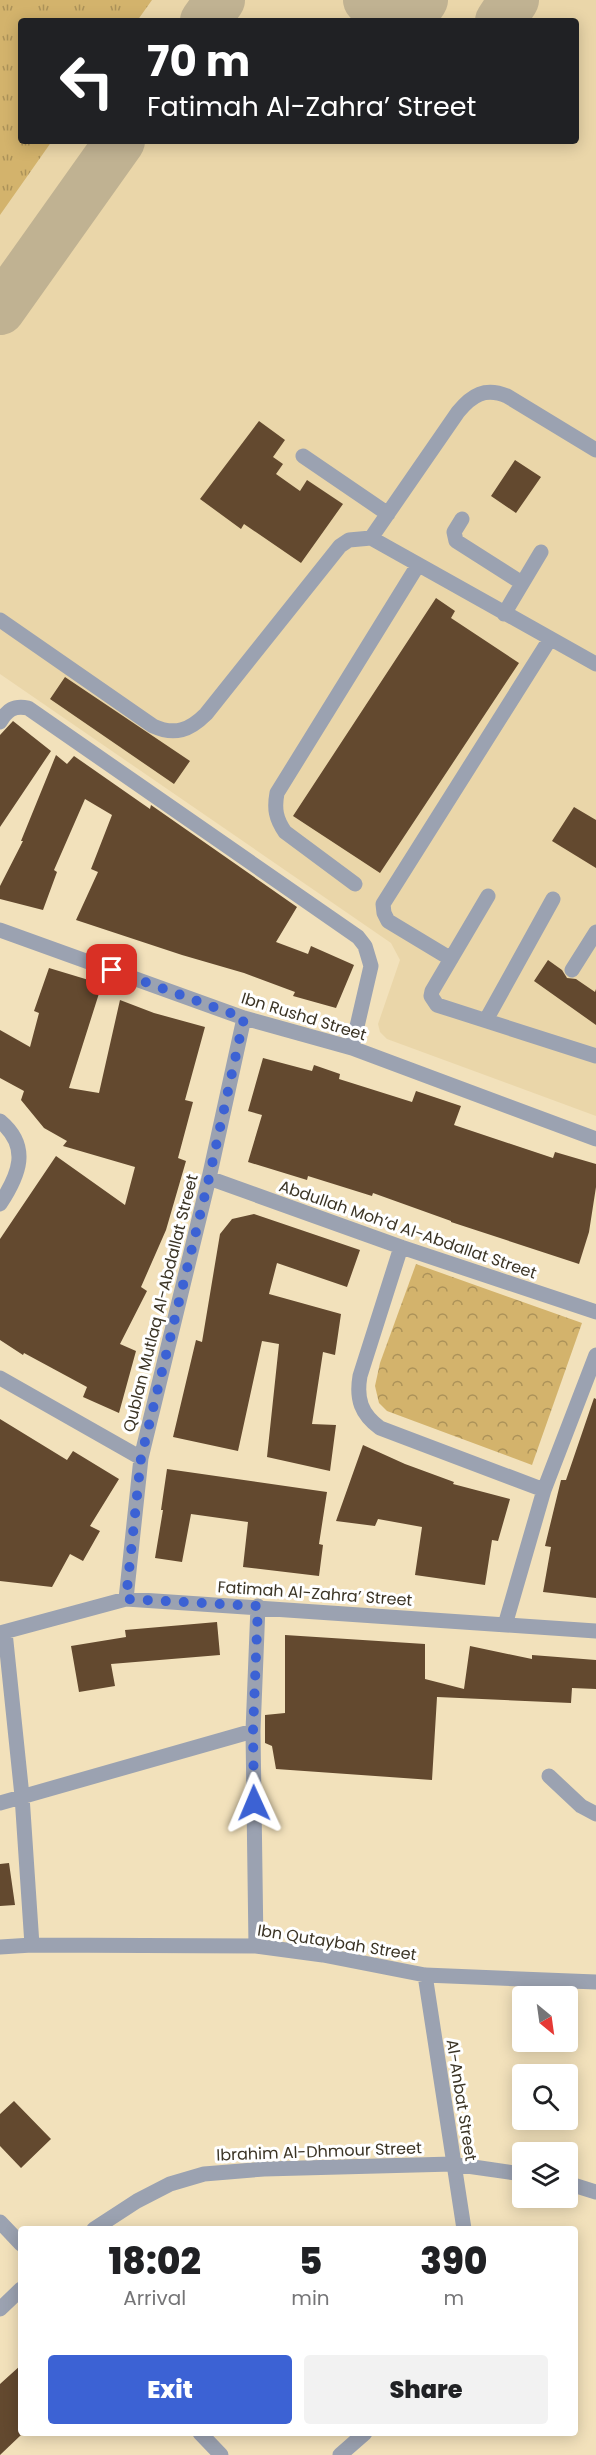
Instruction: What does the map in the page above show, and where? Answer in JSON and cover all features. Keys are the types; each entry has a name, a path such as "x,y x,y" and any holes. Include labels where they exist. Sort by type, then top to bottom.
{"street":[{"path":"371,538 462,408 474,395 498,392 507,396 596,450"},
{"path":"303,456 388,514"},
{"path":"462,519 454,532 456,541 522,583"},
{"path":"0,620 153,726 164,731 176,732 188,729 206,714 340,546 360,538 371,538 596,664"},
{"path":"504,614 541,552"},
{"path":"355,884 285,832 276,814 277,793 418,565"},
{"path":"451,959 388,921 383,903 550,639"},
{"path":"0,722 5,713 12,708 28,708 358,937 365,946 371,966 352,1048"},
{"path":"488,896 432,991 433,1001 437,1005 596,1056"},
{"path":"486,1020 553,899"},
{"name":"Ibn Rushd Street","path":"0,930 244,1018 352,1048 596,1139"},
{"path":"572,969 596,932"},
{"name":"Qublan Mutlaq Al-Abdallat Street","path":"126,1599 141,1458 209,1178 244,1018"},
{"path":"0,1121 9,1130 19,1153 19,1167 15,1181 0,1204"},
{"name":"Abdullah Moh’d Al-Abdallat Street","path":"209,1178 401,1247 596,1312"},
{"path":"401,1247 360,1376 358,1390 362,1410 380,1428 544,1490"},
{"path":"505,1625 544,1490 596,1355"},
{"path":"0,1378 141,1458"},
{"name":"Fatimah Al-Zahra’ Street","path":"2,1632 126,1599 258,1606 596,1631"},
{"path":"256,1946 253,1731 258,1606"},
{"path":"2,1632 22,1796 32,1945"},
{"path":"0,1803 253,1731"},
{"path":"549,1776 581,1806 596,1814"},
{"name":"Ibn Qutaybah Street","path":"0,1947 32,1945 256,1946 323,1955 425,1975 596,1982"},
{"name":"Al-Anbat Street","path":"425,1975 463,2226"},
{"name":"Ibrahim Al-Dhmour Street","path":"99,2226 137,2201 170,2184 204,2174 264,2169 453,2164 512,2173"},
{"path":"578,2186 596,2192"},
{"path":"0,2222 18,2241"},
{"path":"0,2309 18,2292"},
{"path":"203,2436 221,2455"},
{"path":"340,2455 362,2436"}],"shaded area":[{"path":"0,0 596,0 596,1116 387,1039 380,1032 378,1024 400,960 391,943 0,674"}],"green space":[{"path":"0,0 152,0 139,18 18,18 18,144 50,144 0,215"},
{"path":"416,1264 582,1323 532,1465 387,1411 379,1403 375,1386 380,1363"}],"building":[{"path":"259,421 285,440 273,457 283,464 276,474 300,491 307,480 343,504 301,563 244,524 241,529 200,499"},
{"path":"515,460 541,477 516,513 491,496"},
{"path":"436,598 455,611 451,618 519,663 380,873 293,816"},
{"path":"65,677 190,761 174,784 50,699"},
{"path":"13,721 51,751 0,827 0,735"},
{"path":"56,755 67,764 74,756 150,809 151,805 297,907 276,942 308,954 311,946 354,965 336,1008 293,996 295,992 244,973 76,920 98,872 91,869 112,815 85,799 54,870 57,872 43,910 0,899 0,886 23,841 21,841"},
{"path":"574,807 596,820 596,868 552,841"},
{"path":"548,960 562,970 567,978 576,979 595,992 596,989 596,1025 534,981"},
{"path":"49,968 102,984 69,1088 99,1093 120,1000 154,1013 205,1027 185,1100 193,1102 178,1158 186,1161 166,1230 141,1287 147,1291 120,1344 136,1351 119,1413 83,1397 87,1387 24,1353 23,1355 0,1340 0,1239 56,1156 125,1205 135,1167 63,1146 67,1141 44,1128 21,1100 24,1091 0,1078 0,1030 30,1047 39,1013 34,1011"},
{"path":"263,1058 312,1071 314,1065 340,1074 339,1079 412,1102 416,1091 461,1106 454,1125 553,1158 555,1152 596,1164 596,1187 589,1232 579,1264 451,1222 373,1193 372,1196 308,1176 307,1180 248,1162 262,1115 248,1111"},
{"path":"254,1214 360,1250 347,1287 277,1263 269,1294 341,1314 335,1355 323,1352 312,1424 336,1425 330,1471 267,1457 279,1344 262,1341 238,1451 173,1437 196,1340 202,1342 220,1234 232,1219"},
{"path":"594,1398 596,1399 596,1598 543,1592 551,1547 545,1546 561,1480 566,1480"},
{"path":"0,1419 67,1460 73,1451 119,1479 90,1526 100,1531 83,1561 70,1554 52,1587 0,1581"},
{"path":"363,1445 454,1482 453,1484 510,1499 498,1541 492,1540 485,1585 415,1575 422,1527 378,1519 375,1526 336,1521"},
{"path":"167,1469 327,1492 319,1544 323,1545 319,1576 243,1567 248,1522 191,1514 182,1562 155,1558"},
{"path":"217,1622 220,1655 111,1664 115,1686 79,1692 71,1646 126,1637 125,1630"},
{"path":"285,1635 425,1644 425,1679 464,1689 470,1646 532,1659 532,1655 596,1660 596,1689 572,1688 571,1703 437,1697 432,1780 276,1769 272,1746 265,1743 265,1715 285,1713"},
{"path":"9,1863 15,1905 0,1906 0,1864"},
{"path":"14,2101 51,2139 21,2168 0,2146 0,2114"},
{"path":"18,2368 18,2436 20,2436 0,2455 0,2384"}],"taxiway":[{"path":"207,18 220,0"},
{"path":"368,0 385,12 417,9 423,0"},
{"path":"502,18 514,0"},
{"path":"0,310 118,144"}],"route":[{"path":"112,970 244,1018 209,1178 141,1458 126,1599 258,1606 253,1731 254,1803"}]}
